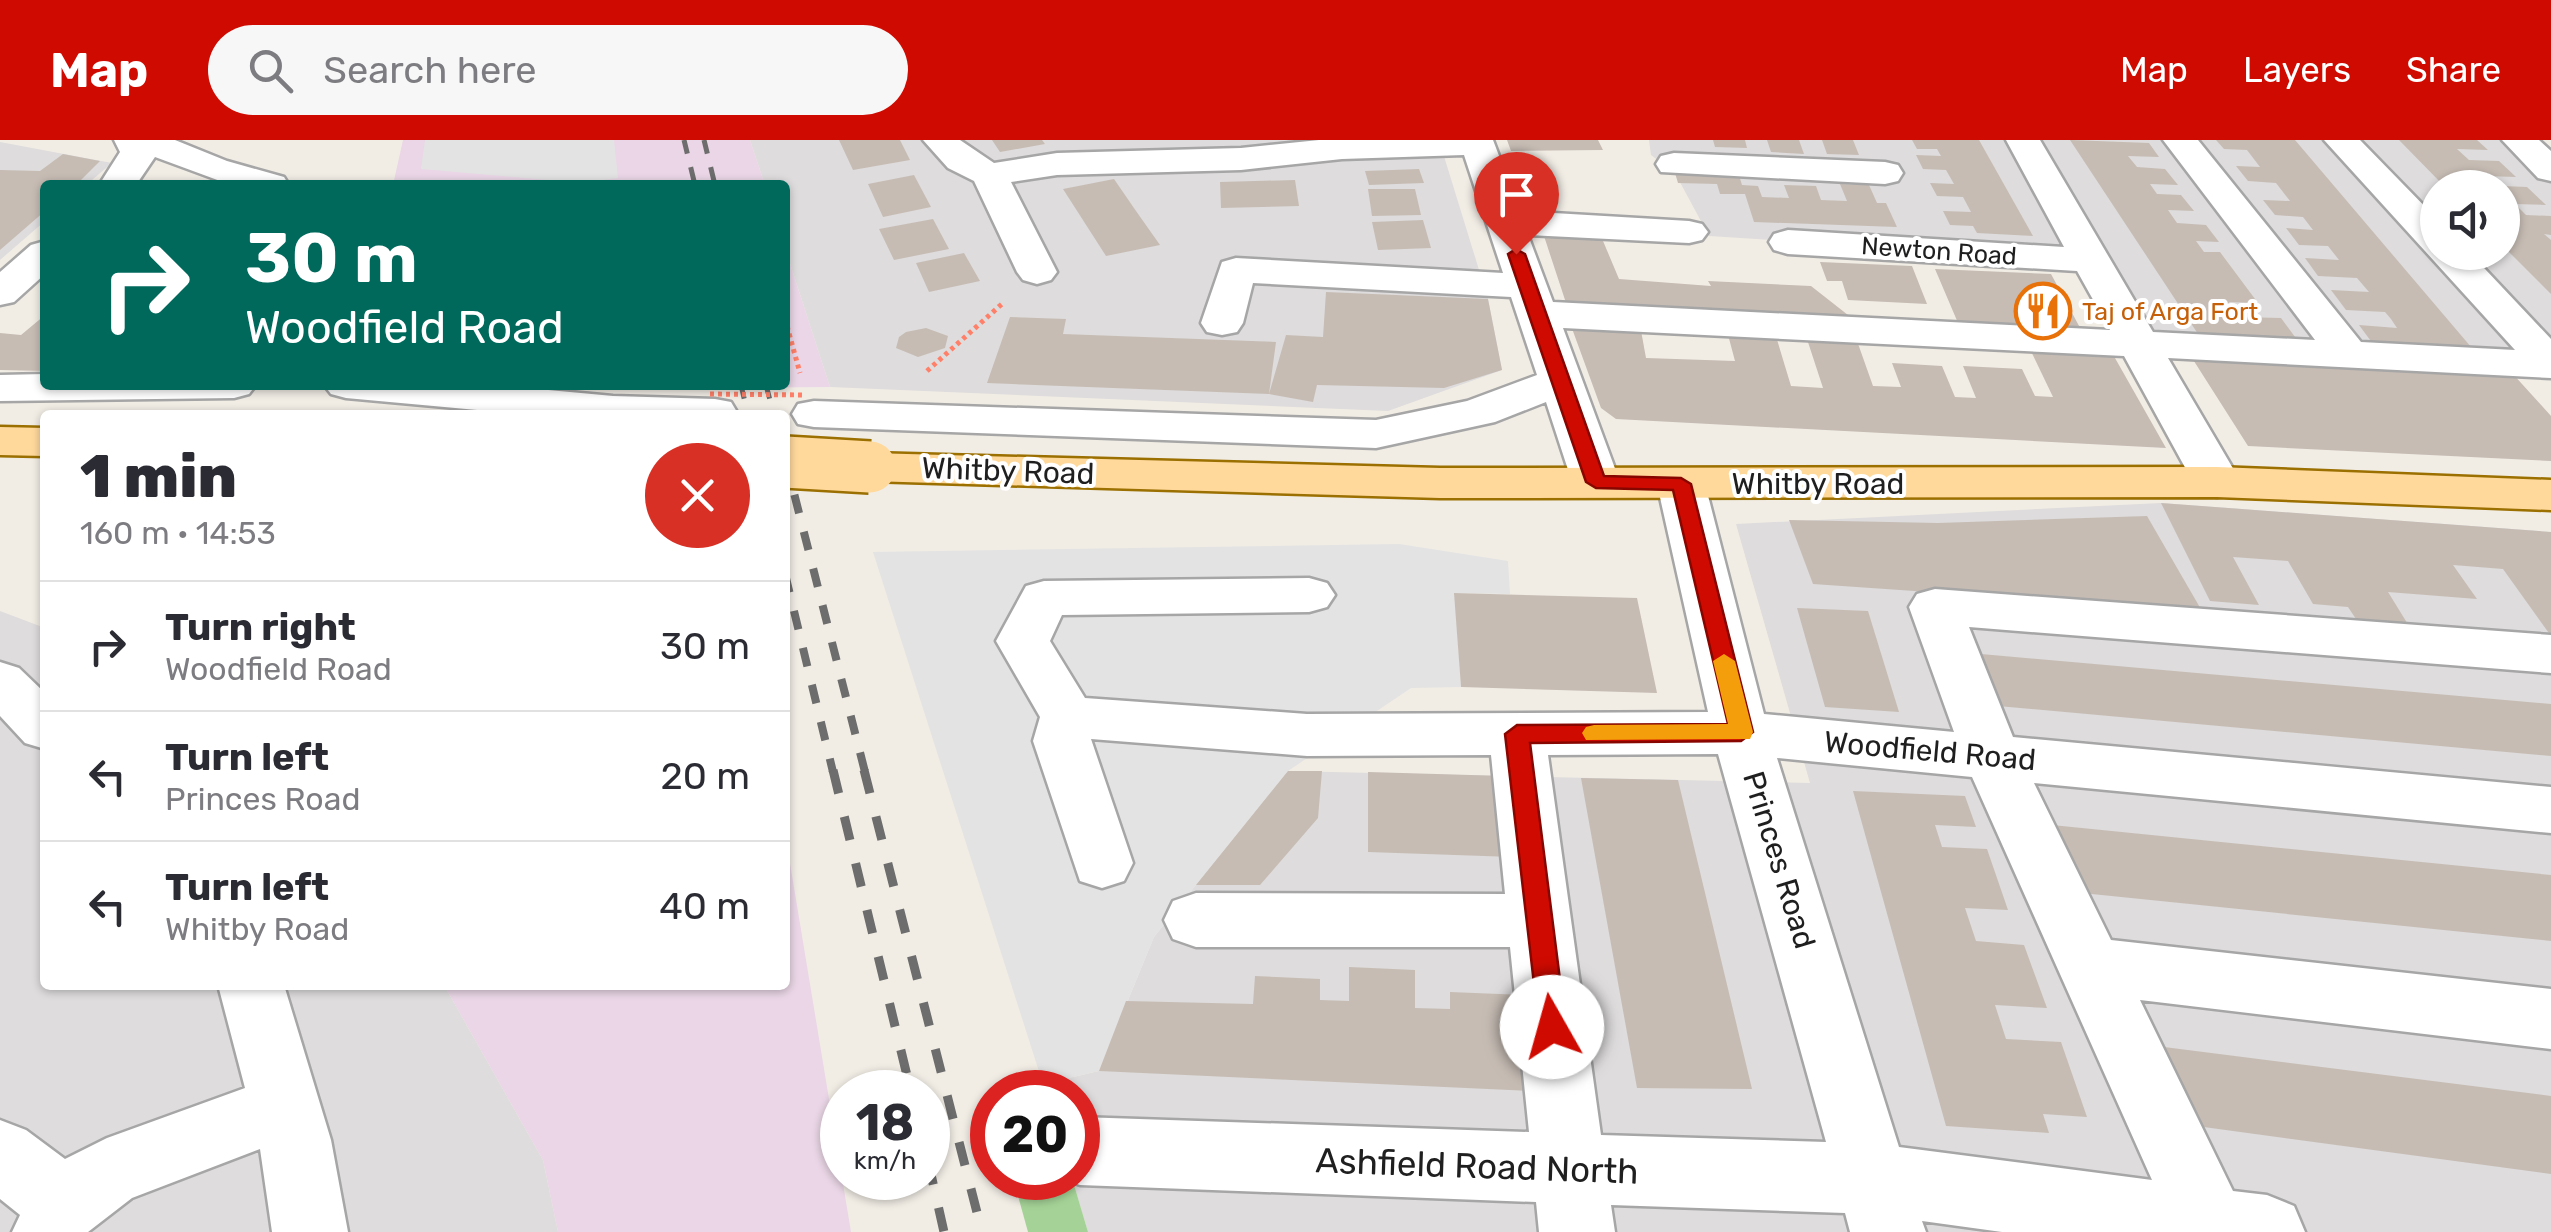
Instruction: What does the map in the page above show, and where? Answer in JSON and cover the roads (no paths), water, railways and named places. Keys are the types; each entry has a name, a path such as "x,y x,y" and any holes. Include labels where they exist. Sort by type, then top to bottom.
{"main road":[{"path":"0,441 40,442"},
{"name":"Whitby Road","path":"790,462 1440,483 2217,482 2551,495"}],"street":[{"path":"121,180 136,162 138,152 131,140"},
{"path":"146,140 255,180"},
{"path":"940,140 961,160 989,174 1057,164 1241,159 1342,148 1476,142 1596,482"},
{"path":"2022,140 2217,482"},
{"path":"2180,140 2348,354"},
{"path":"2341,140 2420,224"},
{"path":"2519,140 2551,170"},
{"path":"1674,164 1896,197"},
{"path":"989,174 1038,272"},
{"name":"Newton Road","path":"1788,242 1896,197 2091,260"},
{"path":"1505,222 1689,232"},
{"path":"0,294 40,258"},
{"path":"1222,322 1236,270 1533,300 2140,347 2348,354 2546,354"},
{"path":"2464,270 2546,354"},
{"name":"Whitby Road","path":"810,405 883,417 1376,434 1479,412 1562,382"},
{"path":"0,388 40,387"},
{"path":"402,390 614,409 712,403"},
{"name":"Princes Road","path":"1681,484 1741,732 1881,1206"},
{"path":"1102,864 1062,740 1068,716 1023,641 1044,598 1309,595"},
{"path":"2231,1229 2090,966 1992,756 1935,607 2551,654"},
{"path":"0,682 40,723"},
{"name":"Woodfield Road","path":"1068,716 1307,736 1741,732 2551,810"},
{"path":"1517,734 1573,1201"},
{"path":"1196,920 1539,921"},
{"path":"2090,966 2551,1018"},
{"path":"252,990 286,1106 310,1232"},
{"path":"0,1154 56,1218 107,1173 286,1106"},
{"name":"Ashfield Road North","path":"1100,1153 1573,1201 1881,1206 2231,1229"}],"railway":[{"path":"684,140 694,180"},
{"path":"704,140 714,180"},
{"path":"742,390 747,410"},
{"path":"767,390 773,410"},
{"path":"790,478 865,772"},
{"path":"790,595 833,772"},
{"path":"833,770 906,1070"},
{"path":"864,770 982,1232"},
{"path":"937,1200 944,1232"}],"place":[{"name":"Taj of Arga Fort","path":"2043,311"}]}
